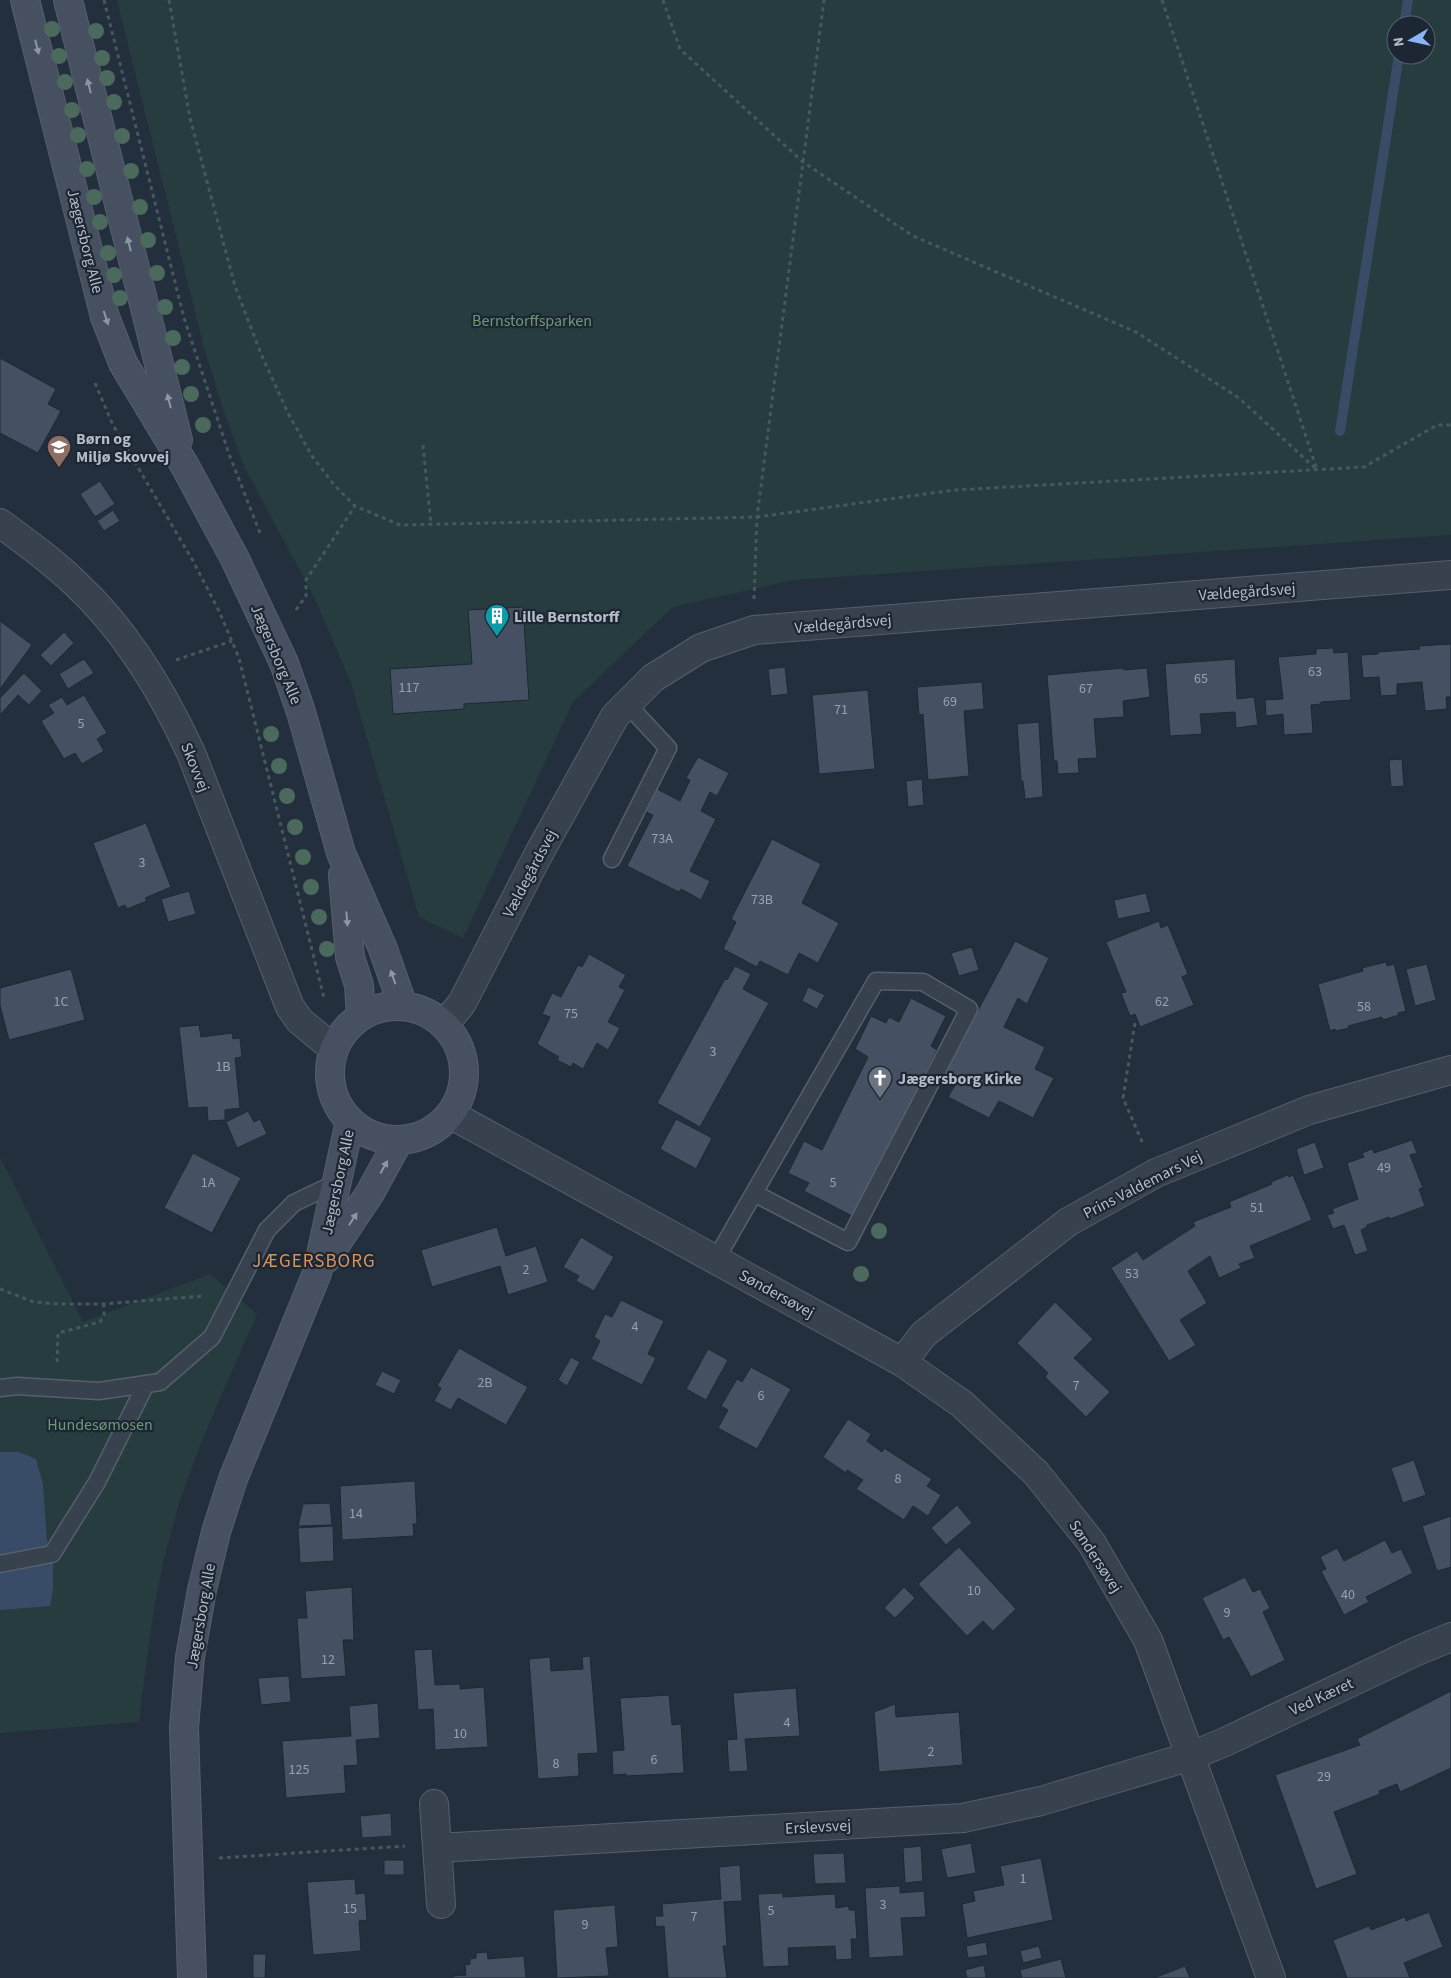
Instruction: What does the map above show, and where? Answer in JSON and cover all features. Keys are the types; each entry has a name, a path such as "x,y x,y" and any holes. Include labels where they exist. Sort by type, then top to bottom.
{"street":[{"name":"Jægersborg Alle","path":"25,0 105,317 123,363 185,466 235,560 284,664 300,712 341,854 383,949 403,1006"},
{"name":"Jægersborg Alle","path":"68,0 185,466"},
{"name":"Skovvej","path":"0,523 37,550 76,583 122,636 152,678 173,714 190,754 290,1006 300,1021 334,1049"},
{"name":"Vældegårdsvej","path":"444,1025 462,1003 586,765 615,716 653,678 701,648 754,630 1451,575"},
{"name":"Jægersborg Alle","path":"341,854 350,957 359,985 361,1016"},
{"path":"403,1006 423,1011 444,1025 459,1047 464,1070 460,1094 450,1114 442,1123 426,1134 399,1140 384,1139 369,1134 350,1121 340,1108 332,1091 329,1070 334,1049 347,1028 361,1016 381,1008 403,1006"},
{"name":"Prins Valdemars Vej","path":"902,1362 924,1334 1068,1222 1156,1173 1309,1110 1451,1070"},
{"name":"Søndersøvej","path":"450,1114 902,1362 962,1404 1036,1473 1091,1542 1148,1640 1271,1978"},
{"name":"Jægersborg Alle","path":"192,1978 184,1728 190,1657 216,1532 234,1479 317,1273 350,1121"},
{"name":"Jægersborg Alle","path":"317,1273 370,1193 399,1140"},
{"name":"Ved Kæret","path":"1191,1756 1451,1637"},
{"name":"Erslevsvej","path":"438,1848 963,1818 1041,1801 1191,1756"},
{"path":"434,1804 441,1904"}],"lane":[{"path":"612,859 668,748 627,704"},
{"path":"716,1259 876,981 923,982 969,1010 848,1242 754,1193"},
{"path":"0,1388 17,1386 98,1391 160,1382 212,1337 267,1230 294,1203 338,1182"},
{"path":"0,1564 52,1554 97,1482 146,1384"}],"path":[{"path":"104,0 184,318 229,454 260,534"},
{"path":"169,0 190,118 235,286 261,354 288,414 312,456 335,486 355,506 400,525 757,517 955,490 1364,467 1438,425 1451,425"},
{"path":"663,0 680,49 803,162 913,236 1136,332 1239,398 1317,470"},
{"path":"754,630 757,517 824,0"},
{"path":"1162,0 1317,470"},
{"path":"92,377 113,425 193,561 232,641 242,668 319,975"},
{"path":"423,445 430,525"},
{"path":"274,642 306,596 306,580 355,506"},
{"path":"189,655 232,641"},
{"path":"1135,1023 1122,1098 1156,1173"},
{"path":"0,1290 34,1302 104,1304 235,1294"},
{"path":"56,1388 58,1333 100,1322 104,1315 104,1304"},
{"path":"227,1857 412,1846 438,1848"}],"green space":[{"name":"Bernstorffsparken","path":"117,0 1451,0 1451,535 793,580 673,607 573,702 463,938 419,917 351,683 315,599 245,468 222,406 204,347"},
{"name":"Hundesømosen","path":"0,1157 83,1322 210,1274 257,1314 209,1424 178,1507 164,1559 155,1605 139,1722 0,1733"}],"water":[{"path":"0,1452 19,1452 36,1459 43,1484 47,1542 53,1564 53,1588 50,1606 0,1610"}],"building":[{"path":"0,358 56,389 48,404 61,411 38,453 0,433"},
{"path":"100,481 115,504 95,517 80,494"},
{"path":"113,510 120,521 104,531 97,521"},
{"name":"Lille Bernstorff","path":"523,607 529,700 464,704 464,709 393,714 390,669 472,664 468,610"},
{"path":"0,621 32,645 0,689"},
{"path":"64,632 74,643 51,666 40,655"},
{"path":"1451,644 1451,697 1446,697 1447,709 1425,711 1422,682 1397,684 1397,695 1381,696 1379,677 1363,678 1361,655 1420,649 1419,646"},
{"path":"1333,648 1334,653 1348,652 1351,700 1321,702 1321,704 1311,705 1313,733 1284,735 1283,714 1266,716 1265,700 1283,699 1278,657 1316,654 1316,649"},
{"path":"84,659 94,673 68,689 59,674"},
{"path":"1235,659 1237,699 1254,697 1258,725 1236,728 1235,712 1200,714 1202,734 1170,736 1165,664"},
{"path":"785,667 788,694 771,696 768,669"},
{"path":"1123,668 1124,670 1147,668 1150,697 1123,701 1124,717 1094,719 1097,758 1078,759 1079,773 1058,774 1057,761 1054,761 1047,675"},
{"path":"24,673 42,691 29,705 18,695 0,715 0,698"},
{"path":"982,682 984,709 964,711 969,776 928,780 923,714 919,715 917,687"},
{"path":"868,690 875,769 819,774 812,695"},
{"path":"84,695 107,733 97,739 104,751 82,764 75,753 64,759 41,721 54,713 48,705 62,697 67,705"},
{"path":"1039,722 1043,797 1025,799 1023,781 1021,781 1017,724"},
{"path":"698,757 729,773 717,796 710,792 701,811 716,819 690,871 710,881 701,900 681,889 679,892 627,866 653,815 646,812 657,789 680,801 690,780 686,778"},
{"path":"1402,759 1404,786 1391,787 1389,760"},
{"path":"922,779 924,805 908,807 906,781"},
{"path":"146,823 171,887 145,898 147,901 127,909 125,905 118,908 93,843"},
{"path":"772,839 821,864 802,903 839,923 818,963 799,953 788,975 760,961 757,967 723,949 736,922 731,919"},
{"path":"189,891 196,914 168,922 161,899"},
{"path":"1146,893 1151,912 1118,919 1114,900"},
{"path":"1159,921 1161,928 1168,925 1188,974 1182,977 1194,1005 1140,1027 1135,1014 1130,1016 1121,993 1126,992 1106,942"},
{"path":"1015,941 1049,958 1027,1004 1018,998 1004,1027 1045,1047 1035,1069 1054,1078 1033,1118 999,1101 989,1118 948,1097 955,1085 942,1078"},
{"path":"972,947 979,970 959,976 951,953"},
{"path":"589,954 626,975 619,987 625,990 608,1022 620,1028 608,1050 597,1043 583,1069 573,1063 571,1067 557,1060 559,1057 537,1044 550,1017 542,1014 552,993 561,997 578,965 582,967"},
{"path":"1386,962 1387,966 1394,964 1406,1011 1383,1020 1382,1017 1348,1026 1349,1028 1330,1031 1318,984 1363,971 1362,968"},
{"path":"1427,964 1436,1000 1415,1006 1406,969"},
{"path":"735,966 751,974 743,989 769,1003 700,1127 657,1103 725,979 727,980"},
{"path":"71,969 85,1020 9,1040 0,1006 0,988"},
{"path":"808,987 825,995 817,1009 802,1001"},
{"name":"Jægersborg Kirke","path":"911,998 946,1016 931,1046 937,1050 854,1217 804,1191 809,1183 788,1173 804,1141 822,1150 868,1057 855,1049 871,1016 886,1023 889,1017 899,1022"},
{"path":"199,1025 201,1037 232,1033 233,1039 240,1038 242,1057 235,1058 240,1108 225,1110 225,1120 208,1121 207,1107 188,1108 179,1027"},
{"path":"248,1111 254,1122 260,1119 267,1134 237,1148 226,1122"},
{"path":"676,1119 712,1138 696,1169 660,1149"},
{"path":"1412,1140 1417,1153 1410,1155 1423,1188 1419,1189 1425,1206 1367,1225 1367,1227 1361,1230 1368,1251 1355,1255 1344,1225 1333,1229 1327,1215 1334,1213 1332,1209 1358,1199 1347,1163 1364,1157 1362,1153 1372,1149 1374,1153"},
{"path":"1315,1142 1324,1168 1304,1175 1296,1149"},
{"path":"193,1153 241,1178 212,1233 164,1208"},
{"path":"1288,1175 1289,1177 1293,1175 1312,1220 1250,1246 1255,1258 1239,1264 1241,1268 1219,1278 1210,1256 1188,1271 1207,1303 1180,1320 1196,1345 1169,1361 1111,1268 1137,1251 1143,1260 1195,1226 1193,1222 1231,1207 1229,1202 1272,1184 1271,1182"},
{"path":"497,1227 506,1256 536,1246 548,1282 508,1295 500,1266 432,1287 421,1250"},
{"path":"581,1237 614,1257 594,1291 576,1281 579,1276 563,1267"},
{"path":"621,1300 664,1321 648,1354 656,1358 642,1385 591,1359 600,1341 594,1337 605,1314 612,1317"},
{"path":"1055,1302 1093,1339 1074,1358 1110,1392 1086,1417 1045,1377 1048,1373 1017,1343"},
{"path":"459,1348 528,1387 506,1425 458,1398 451,1410 434,1401 441,1388 437,1386"},
{"path":"708,1349 728,1360 706,1400 686,1389"},
{"path":"571,1357 580,1362 567,1386 558,1380"},
{"path":"751,1367 791,1389 757,1449 718,1428 728,1410 721,1406 737,1379 742,1382"},
{"path":"382,1371 401,1380 394,1394 375,1385"},
{"path":"848,1419 871,1434 867,1441 882,1452 884,1448 932,1479 927,1486 941,1495 928,1516 913,1506 904,1520 856,1489 863,1480 847,1470 846,1473 823,1457"},
{"path":"1414,1460 1426,1495 1403,1503 1391,1468"},
{"path":"415,1481 417,1524 413,1524 414,1536 342,1540 340,1486"},
{"path":"330,1503 332,1525 298,1526 303,1504"},
{"path":"957,1505 972,1523 946,1545 931,1528"},
{"path":"1451,1516 1451,1567 1437,1571 1422,1526"},
{"path":"333,1526 334,1561 300,1563 298,1528"},
{"path":"1385,1540 1392,1553 1401,1549 1413,1573 1366,1597 1369,1602 1344,1615 1321,1571 1326,1569 1320,1557 1337,1548 1344,1561"},
{"path":"959,1547 1016,1609 993,1631 983,1621 967,1636 918,1584"},
{"path":"1245,1577 1253,1592 1260,1589 1270,1608 1263,1612 1285,1660 1251,1677 1229,1637 1223,1640 1202,1598"},
{"path":"352,1587 354,1640 343,1640 346,1676 301,1679 297,1618 307,1618 305,1591"},
{"path":"904,1587 915,1598 895,1618 884,1608"},
{"path":"432,1649 435,1685 460,1684 460,1689 484,1687 488,1747 435,1750 433,1709 418,1710 414,1650"},
{"path":"590,1656 598,1753 578,1754 579,1776 538,1779 529,1659 550,1657 551,1671 583,1669 582,1657"},
{"path":"289,1676 291,1702 261,1705 258,1678"},
{"path":"796,1688 800,1736 745,1739 748,1771 729,1772 727,1740 737,1739 733,1693"},
{"path":"1451,1691 1451,1768 1400,1792 1397,1784 1379,1791 1380,1794 1334,1812 1357,1874 1316,1889 1275,1775 1360,1745 1357,1739"},
{"path":"669,1695 672,1725 681,1724 684,1773 613,1775 612,1751 624,1750 620,1698"},
{"path":"378,1703 380,1738 356,1740 358,1765 344,1766 346,1793 286,1798 282,1741 351,1736 349,1706"},
{"path":"895,1704 896,1717 959,1712 963,1765 879,1772 874,1712"},
{"path":"391,1813 392,1836 362,1838 360,1816"},
{"path":"971,1843 976,1873 947,1878 941,1849"},
{"path":"921,1846 923,1881 905,1883 903,1848"},
{"path":"844,1853 846,1883 815,1884 813,1854"},
{"path":"1041,1858 1053,1920 967,1938 962,1904 975,1901 973,1891 1004,1885 1000,1866"},
{"path":"384,1860 404,1860 404,1875 384,1875"},
{"path":"740,1865 742,1901 724,1902 727,1946 723,1946 727,1978 668,1978 664,1926 656,1927 655,1916 663,1916 662,1904 721,1899 719,1867"},
{"path":"355,1879 356,1894 365,1893 367,1920 359,1921 361,1951 313,1955 307,1882"},
{"path":"900,1886 900,1893 924,1891 926,1917 901,1918 904,1956 869,1958 865,1888"},
{"path":"783,1893 783,1897 835,1894 836,1908 849,1906 849,1910 855,1910 857,1939 851,1939 852,1959 836,1960 835,1946 788,1948 789,1966 763,1967 758,1894"},
{"path":"615,1905 618,1947 606,1948 609,1976 557,1978 553,1910"},
{"path":"1429,1912 1443,1947 1404,1963 1410,1978 1347,1978 1333,1940 1369,1926 1371,1930 1405,1917 1406,1921"},
{"path":"986,1942 988,1955 968,1958 966,1946"},
{"path":"1039,1946 1042,1958 1023,1963 1020,1951"},
{"path":"487,1952 488,1959 524,1956 526,1978 453,1978 453,1976 466,1975 465,1965 470,1964 470,1959 476,1958 476,1953"},
{"path":"253,1954 266,1954 265,1978 253,1978"},
{"path":"1061,1959 1066,1978 1022,1978 1020,1970"},
{"path":"984,1965 986,1978 967,1978 965,1970"},
{"path":"1185,1966 1190,1978 1154,1978"}],"waterway":[{"path":"1406,15 1408,0"},
{"path":"1340,431 1397,65"}],"place":[{"name":"Børn og Miljø Skovvej","path":"59,468"},
{"name":"Lille Bernstorff","path":"497,637"},
{"name":"Jægersborg Kirke","path":"880,1099"}],"district":[{"name":"JÆGERSBORG","path":"314,1260"}]}
